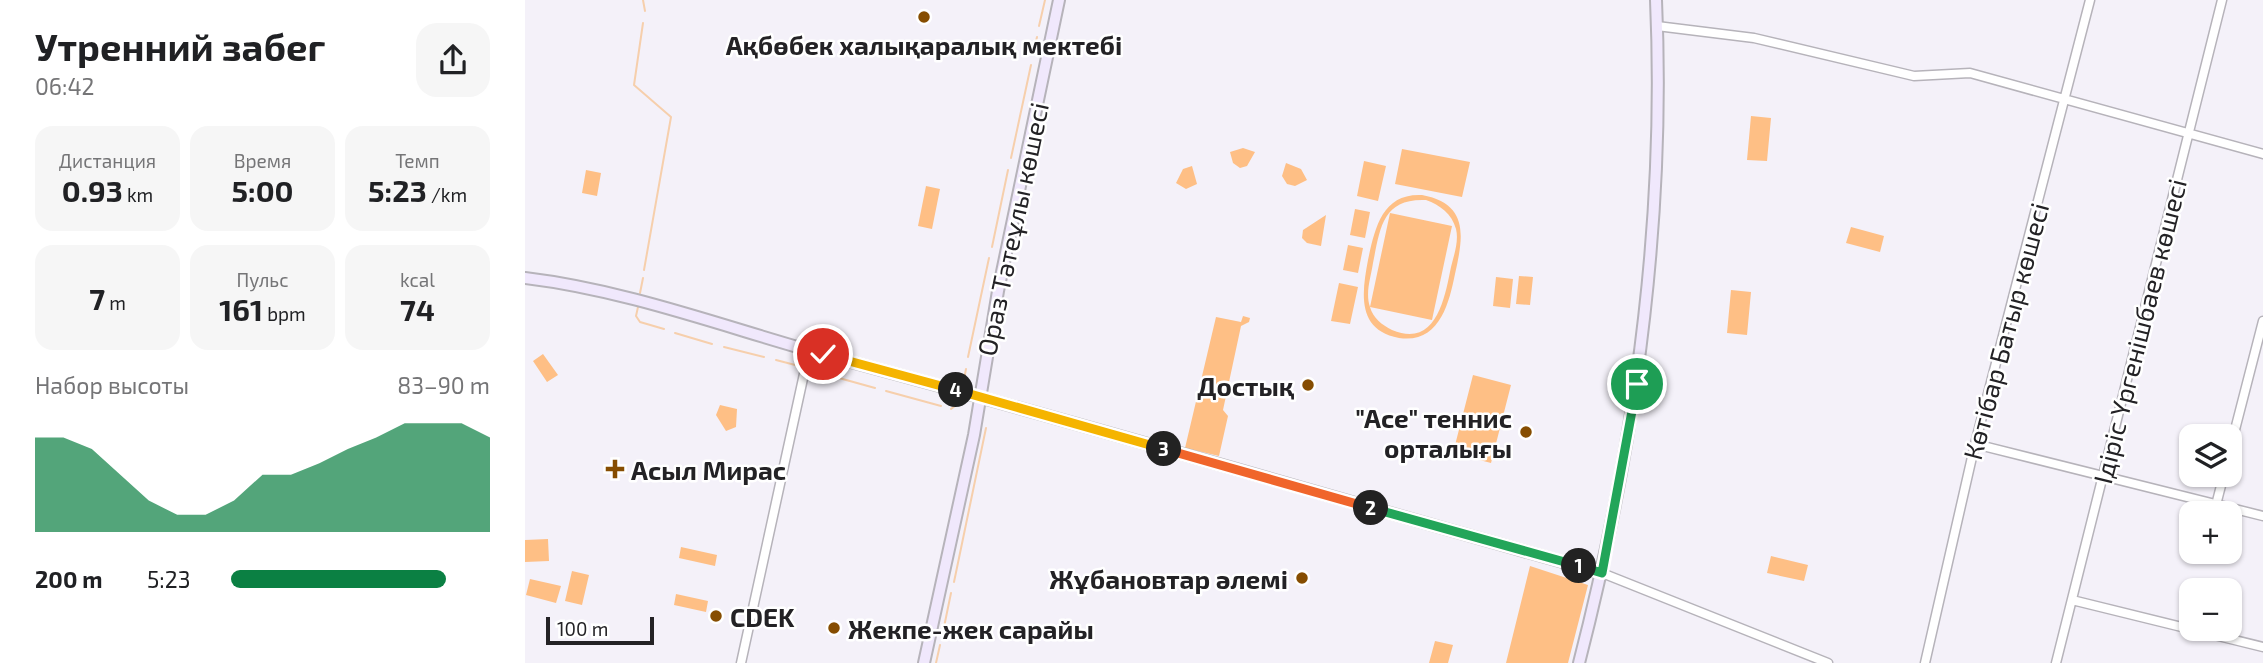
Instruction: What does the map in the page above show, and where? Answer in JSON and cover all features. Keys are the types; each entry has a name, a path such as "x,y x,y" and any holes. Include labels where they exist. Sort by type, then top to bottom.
{"street":[{"name":"Ораз Тәтеұлы көшесі","path":"923,663 974,435 979,396 1059,0"},
{"path":"1579,663 1602,573 1637,384 1650,274 1656,166 1656,0"},
{"name":"Көтібар Батыр көшесі","path":"1925,663 1975,444 2090,0"},
{"name":"Ідіріс Үргенішбаев көшесі","path":"2056,663 2222,0"},
{"path":"1657,26 1754,38 1914,76 1970,73 2263,154"},
{"path":"525,278 569,283 645,301 809,351 979,396 1602,573 1828,663"},
{"path":"2236,424 2263,321"},
{"path":"741,663 809,351"},
{"path":"1975,444 2201,501"},
{"path":"2242,511 2263,516"},
{"path":"2072,600 2263,647"}],"shaded area":[{"path":"1751,116 1771,118 1767,161 1747,160"},
{"path":"1243,148 1255,152 1247,166 1240,168 1233,163 1230,152"},
{"path":"1402,149 1470,162 1462,197 1395,184"},
{"path":"1364,161 1386,166 1378,201 1357,196"},
{"path":"1286,163 1301,169 1307,180 1295,186 1287,184 1282,176"},
{"path":"1192,166 1197,184 1186,189 1176,183 1183,169"},
{"path":"586,170 601,173 597,196 582,193"},
{"path":"926,186 940,189 932,229 918,226"},
{"path":"1422,195 1449,206 1456,214 1461,236 1449,298 1440,320 1424,335 1399,338 1385,334 1375,327 1369,318 1365,308 1364,285 1378,225 1389,206 1408,196","holes":["1426,200 1441,207 1454,224 1457,243 1442,305 1429,326 1419,332 1407,334 1392,330 1376,318 1369,302 1375,250 1381,228 1392,210 1400,204"]},
{"path":"1355,209 1370,212 1365,238 1350,235"},
{"path":"1390,213 1452,226 1432,320 1370,307"},
{"path":"1326,215 1321,246 1307,243 1302,238 1303,230"},
{"path":"1851,227 1884,236 1880,252 1846,243"},
{"path":"1348,245 1363,248 1358,273 1343,270"},
{"path":"1519,276 1533,277 1530,305 1516,304"},
{"path":"1496,277 1513,279 1510,308 1493,306"},
{"path":"1339,283 1358,287 1350,324 1331,321"},
{"path":"1731,290 1751,292 1747,335 1727,333"},
{"path":"1243,316 1250,318 1249,322 1241,326 1223,410 1228,416 1219,456 1185,448 1216,317 1241,322"},
{"path":"543,354 558,375 547,382 533,361"},
{"path":"1473,375 1511,385 1491,463 1453,453"},
{"path":"720,405 737,409 736,427 726,431 716,415"},
{"path":"548,539 549,561 525,562 525,540"},
{"path":"681,547 717,555 715,566 679,558"},
{"path":"1771,556 1808,565 1804,581 1767,573"},
{"path":"1530,566 1588,585 1568,663 1506,663"},
{"path":"572,571 589,575 582,605 565,601"},
{"path":"530,579 561,586 556,603 526,595"},
{"path":"676,594 708,601 706,612 674,605"},
{"path":"1435,641 1453,645 1448,663 1429,663"}],"waterway":[{"path":"643,0 645,11"},
{"path":"1039,26 1045,0"},
{"path":"643,23 634,85 671,117 644,270"},
{"path":"1033,53 1037,37"},
{"path":"1011,158 1031,65"},
{"path":"992,247 1008,170"},
{"path":"968,357 989,258"},
{"path":"640,293 643,278"},
{"path":"638,307 636,316 640,322 664,329"},
{"path":"675,333 712,344"},
{"path":"724,347 764,357"},
{"path":"776,360 799,366"},
{"path":"964,379 966,369"},
{"path":"810,370 814,371"},
{"path":"821,373 875,388"},
{"path":"886,391 941,406"},
{"path":"951,409 959,403"},
{"path":"954,582 986,428"},
{"path":"944,627 951,593"},
{"path":"936,663 940,645"}],"place":[{"name":"Ақбөбек халықаралық мектебі","path":"924,17"},
{"name":"Достық","path":"1308,385"},
{"name":"\"Ace\" теннис орталығы","path":"1526,432"},
{"name":"Асыл Мирас","path":"615,469"},
{"name":"Жұбановтар әлемі","path":"1302,578"},
{"name":"CDEK","path":"716,616"},
{"name":"Жекпе-жек сарайы","path":"834,628"}],"route":[{"path":"823,354 1602,573 1637,384"}]}
